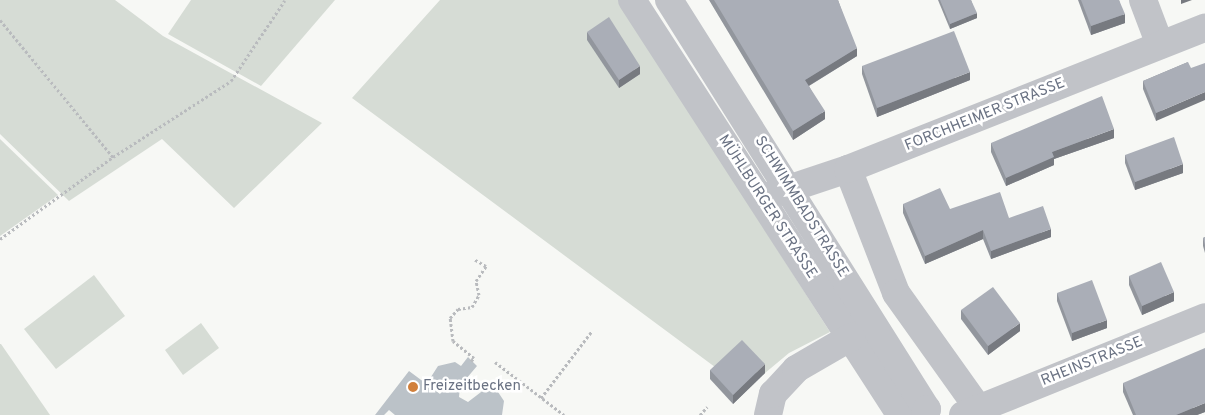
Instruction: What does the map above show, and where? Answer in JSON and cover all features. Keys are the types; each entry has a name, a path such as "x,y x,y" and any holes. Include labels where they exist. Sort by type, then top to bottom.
{"street":[{"name":"MÜHLBURGER STRASSE","path":"632,0 763,198 900,415"},
{"name":"SCHWIMMBADSTRASSE","path":"669,0 927,409 925,415"},
{"path":"1143,0 1160,45"},
{"name":"FORCHHEIMER STRASSE","path":"763,198 848,169 1205,28"},
{"path":"848,169 896,293 975,412"},
{"name":"RHEINSTRASSE","path":"975,412 1205,317"},
{"path":"768,415 773,394 796,369 852,337"}],"path":[{"path":"0,239 113,158 231,81 285,0"},
{"path":"0,20 113,158"},
{"path":"471,361 474,358 453,341 450,318 458,309 472,307 479,295 476,281 486,266 474,259"},
{"path":"542,398 592,331"},
{"path":"495,362 564,415"},
{"path":"700,415 707,407"}],"shaded area":[{"path":"0,0 115,0 163,36 322,123 234,208 162,139 69,201 0,134"},
{"path":"191,0 335,0 261,86 168,34"},
{"path":"440,0 618,0 830,332 789,353 765,373 719,370 352,98"},
{"path":"0,139 58,195 0,236"},
{"path":"94,275 125,316 56,369 24,329"},
{"path":"201,323 219,348 183,375 165,350"},
{"path":"1,344 50,415 0,415"},
{"name":"Freizeitbecken","path":"468,357 477,366 460,386 459,397 468,402 485,389 496,389 504,401 502,415 395,415 389,410 384,415 375,415 409,371 440,394 443,390 429,380 438,366 455,362 461,366"}],"building":[{"path":"714,0 838,0 857,48 805,80 825,111 793,131"},
{"path":"940,0 971,0 977,13 950,24"},
{"path":"1081,0 1119,0 1125,14 1091,26"},
{"path":"609,17 640,66 619,80 587,32"},
{"path":"954,31 970,72 877,108 862,66"},
{"path":"1188,62 1191,68 1205,63 1205,92 1156,113 1143,81"},
{"path":"1102,96 1114,129 1052,152 1054,157 1006,178 991,143"},
{"path":"1174,137 1183,164 1135,182 1125,155"},
{"path":"940,188 950,209 1000,192 1009,218 1043,206 1051,229 991,251 983,230 925,256 903,204"},
{"path":"1161,262 1174,292 1142,306 1129,276"},
{"path":"1092,280 1107,320 1072,333 1057,293"},
{"path":"993,287 1020,323 988,346 961,310"},
{"path":"742,340 765,364 733,395 710,370"},
{"path":"1205,348 1205,403 1176,415 1136,415 1123,383"}],"place":[{"name":"Freizeitbecken","path":"413,387"}]}
